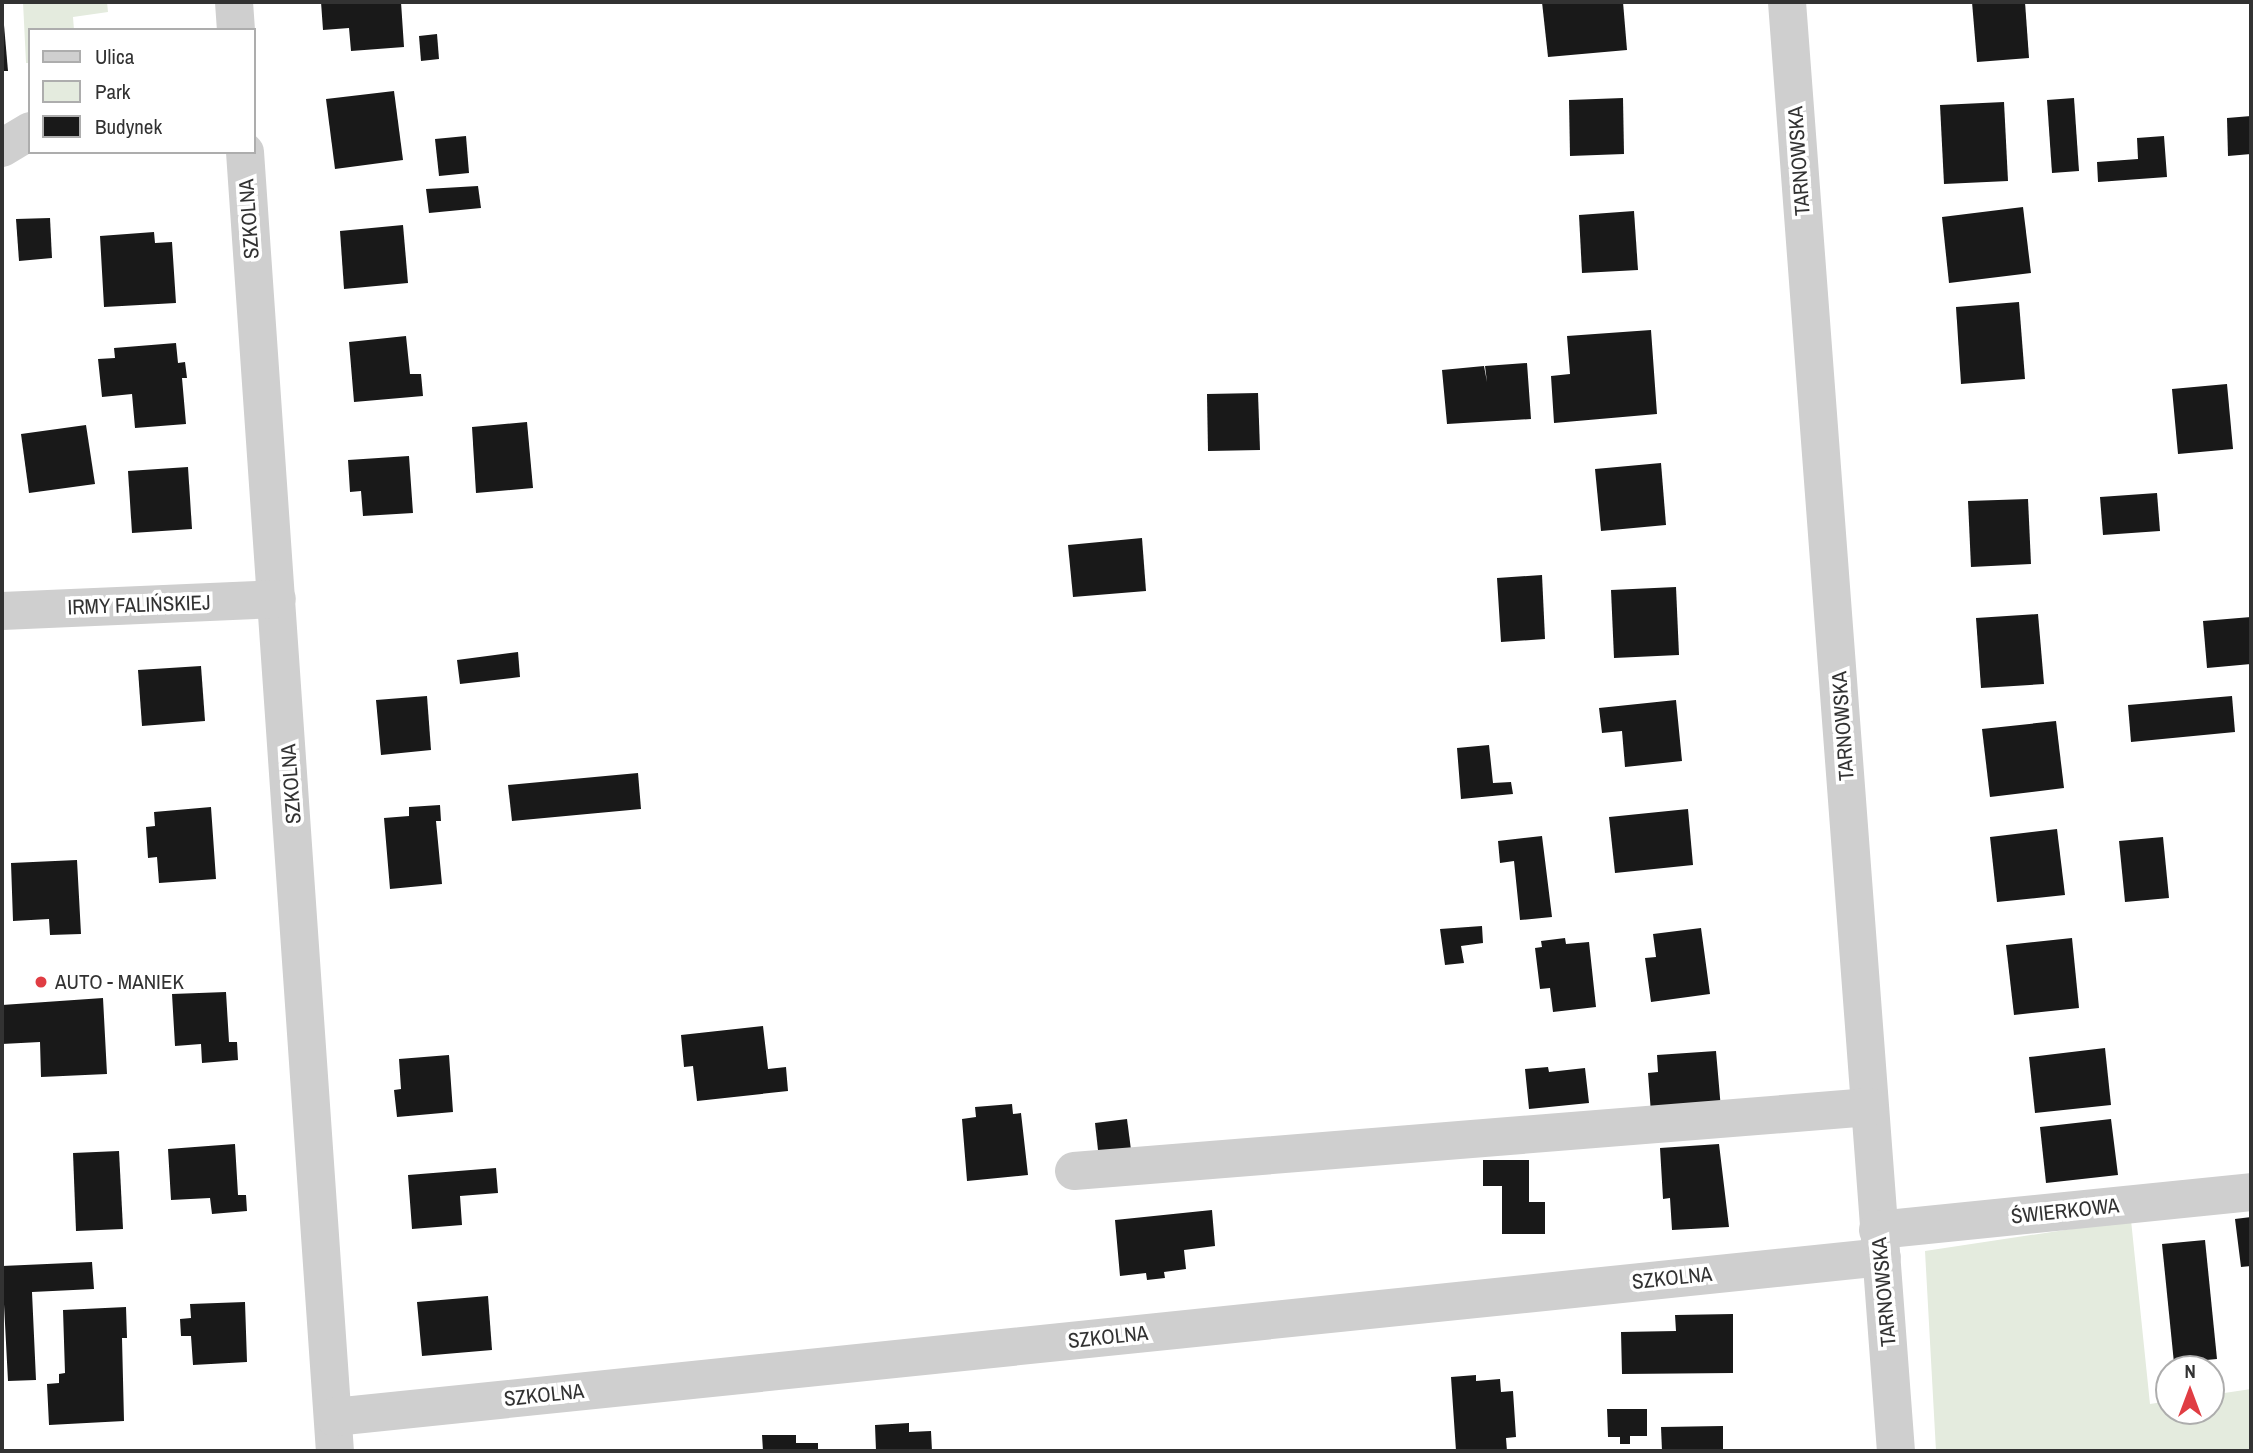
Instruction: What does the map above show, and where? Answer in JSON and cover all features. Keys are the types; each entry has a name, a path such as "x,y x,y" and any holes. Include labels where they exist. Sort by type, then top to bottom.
{"street":[{"path":"234,2 236,28"},
{"name":"TARNOWSKA","path":"1787,2 1896,1451"},
{"path":"2,148 28,132"},
{"name":"SZKOLNA","path":"245,154 335,1434 1880,1244"},
{"name":"IRMY FALIŃSKIEJ","path":"2,611 277,600"},
{"path":"1074,1171 1869,1107"},
{"name":"ŚWIERKOWA","path":"1880,1244 2251,1192"}],"green space":[{"path":"23,2 107,2 108,12 73,17 74,28 28,28 26,63"},
{"path":"2131,1220 2150,1404 2155,1403 2155,1425 2225,1425 2225,1393 2251,1389 2251,1451 1936,1451 1925,1251"}],"building":[{"path":"2,2 8,71 2,71"},
{"path":"321,2 401,2 404,47 351,51 349,28 323,30"},
{"path":"1542,2 1623,2 1627,50 1548,57"},
{"path":"1972,2 2025,2 2029,58 1977,62"},
{"path":"437,34 439,59 421,61 419,36"},
{"path":"394,91 403,160 335,169 326,99"},
{"path":"1623,98 1624,154 1570,156 1569,100"},
{"path":"2074,98 2079,171 2052,173 2047,100"},
{"path":"2004,102 2008,181 1944,184 1940,105"},
{"path":"2251,116 2251,154 2228,156 2227,118"},
{"path":"466,136 469,173 439,176 435,139"},
{"path":"2164,136 2167,177 2098,182 2097,162 2138,159 2137,138"},
{"path":"478,186 481,208 429,213 426,189"},
{"path":"2023,207 2031,273 1949,283 1942,217"},
{"path":"1634,211 1638,270 1582,273 1579,215"},
{"path":"50,218 52,258 19,261 16,219"},
{"path":"403,225 408,283 344,289 340,231"},
{"path":"154,232 155,243 172,242 176,303 104,307 100,236"},
{"path":"2019,302 2025,379 1961,384 1956,307"},
{"path":"1651,330 1657,414 1554,423 1551,376 1570,374 1567,336"},
{"path":"406,336 410,374 421,374 423,396 354,402 349,342"},
{"path":"176,343 178,363 185,362 187,378 182,378 186,424 135,428 132,394 102,397 98,359 115,358 114,348"},
{"path":"1527,363 1531,419 1447,424 1442,370 1484,366 1487,382 1485,366"},
{"path":"2227,384 2233,449 2178,454 2172,389"},
{"path":"1258,393 1260,450 1208,451 1207,394"},
{"path":"527,422 533,488 476,493 472,427"},
{"path":"86,425 95,484 29,493 21,434"},
{"path":"409,456 413,513 363,516 361,491 350,492 348,460"},
{"path":"1661,463 1666,525 1601,531 1595,469"},
{"path":"188,467 192,529 132,533 128,471"},
{"path":"2157,493 2160,531 2103,535 2100,497"},
{"path":"2028,499 2031,564 1971,567 1968,501"},
{"path":"1142,538 1146,591 1073,597 1068,545"},
{"path":"1542,575 1545,639 1501,642 1497,578"},
{"path":"1676,587 1679,655 1614,658 1611,590"},
{"path":"2038,614 2044,684 1981,688 1976,618"},
{"path":"2251,617 2251,664 2207,668 2203,621"},
{"path":"518,652 520,677 460,684 457,660"},
{"path":"201,666 205,721 142,726 138,670"},
{"path":"427,696 431,750 381,755 376,700"},
{"path":"2232,696 2235,732 2131,742 2128,705"},
{"path":"1676,700 1682,761 1625,767 1622,731 1602,733 1599,708"},
{"path":"2056,721 2064,788 1990,797 1982,729"},
{"path":"1489,745 1493,783 1511,782 1513,794 1461,799 1457,748"},
{"path":"638,773 641,809 512,821 508,785"},
{"path":"440,805 441,821 436,821 442,884 390,889 384,818 409,816 409,807"},
{"path":"211,807 216,879 159,883 157,857 148,858 146,827 155,826 154,812"},
{"path":"1688,809 1693,865 1615,873 1609,817"},
{"path":"2057,829 2065,895 1997,902 1990,837"},
{"path":"1542,836 1552,917 1520,920 1514,861 1500,863 1498,841"},
{"path":"2163,837 2169,898 2125,902 2119,841"},
{"path":"77,860 81,934 50,935 49,919 13,921 11,863"},
{"path":"1482,926 1483,943 1461,946 1464,963 1445,965 1440,929"},
{"path":"1701,928 1710,994 1651,1002 1645,958 1656,957 1653,934"},
{"path":"1565,938 1566,944 1589,942 1596,1007 1553,1012 1550,988 1540,989 1535,948 1542,947 1541,941"},
{"path":"2072,938 2079,1008 2014,1015 2006,945"},
{"path":"226,992 229,1042 237,1042 238,1060 202,1063 201,1044 175,1046 172,994"},
{"path":"103,998 107,1074 41,1077 40,1042 2,1044 2,1005"},
{"path":"763,1026 768,1069 786,1067 788,1091 697,1101 693,1066 684,1067 681,1035"},
{"path":"2105,1048 2111,1105 2035,1113 2029,1057"},
{"path":"1716,1051 1721,1109 1651,1113 1648,1073 1658,1072 1657,1055"},
{"path":"449,1055 453,1112 397,1117 394,1090 401,1089 399,1059"},
{"path":"1548,1067 1549,1072 1585,1068 1589,1103 1529,1109 1525,1069"},
{"path":"1012,1104 1013,1114 1021,1113 1028,1175 967,1181 962,1119 976,1117 975,1107"},
{"path":"1127,1119 1133,1165 1100,1168 1095,1123"},
{"path":"2111,1119 2118,1175 2046,1183 2040,1127"},
{"path":"235,1144 238,1195 246,1195 247,1211 212,1214 210,1198 171,1200 168,1149"},
{"path":"1719,1144 1729,1227 1672,1230 1670,1198 1663,1199 1660,1148"},
{"path":"119,1151 123,1229 76,1231 73,1153"},
{"path":"1483,1160 1529,1160 1529,1202 1545,1202 1545,1234 1502,1234 1502,1186 1483,1186"},
{"path":"496,1168 498,1193 460,1196 462,1225 412,1229 408,1175"},
{"path":"1212,1210 1215,1246 1184,1250 1186,1269 1164,1272 1165,1278 1147,1280 1146,1273 1120,1276 1115,1220"},
{"path":"2251,1217 2251,1266 2241,1267 2235,1219"},
{"path":"2205,1240 2217,1355 2173,1355 2162,1244"},
{"path":"92,1262 94,1289 32,1292 36,1380 8,1381 2,1266"},
{"path":"488,1296 492,1350 422,1356 417,1302"},
{"path":"245,1302 247,1362 193,1365 191,1336 181,1336 180,1319 191,1318 190,1304"},
{"path":"126,1307 127,1338 122,1338 124,1421 49,1425 47,1384 59,1383 59,1374 65,1373 63,1310"},
{"path":"1733,1314 1733,1373 1622,1374 1621,1332 1676,1331 1675,1315"},
{"path":"1476,1375 1476,1381 1500,1379 1501,1392 1513,1391 1516,1437 1506,1438 1507,1451 1456,1451 1451,1377"},
{"path":"1607,1409 1647,1409 1647,1436 1630,1436 1630,1444 1620,1444 1620,1437 1608,1437"},
{"path":"909,1423 909,1432 931,1431 932,1451 876,1451 875,1425"},
{"path":"1723,1426 1723,1451 1662,1451 1661,1427"},
{"path":"762,1435 796,1435 796,1443 818,1443 818,1451 763,1451"}],"place":[{"name":"AUTO - MANIEK","path":"41,982"}]}
